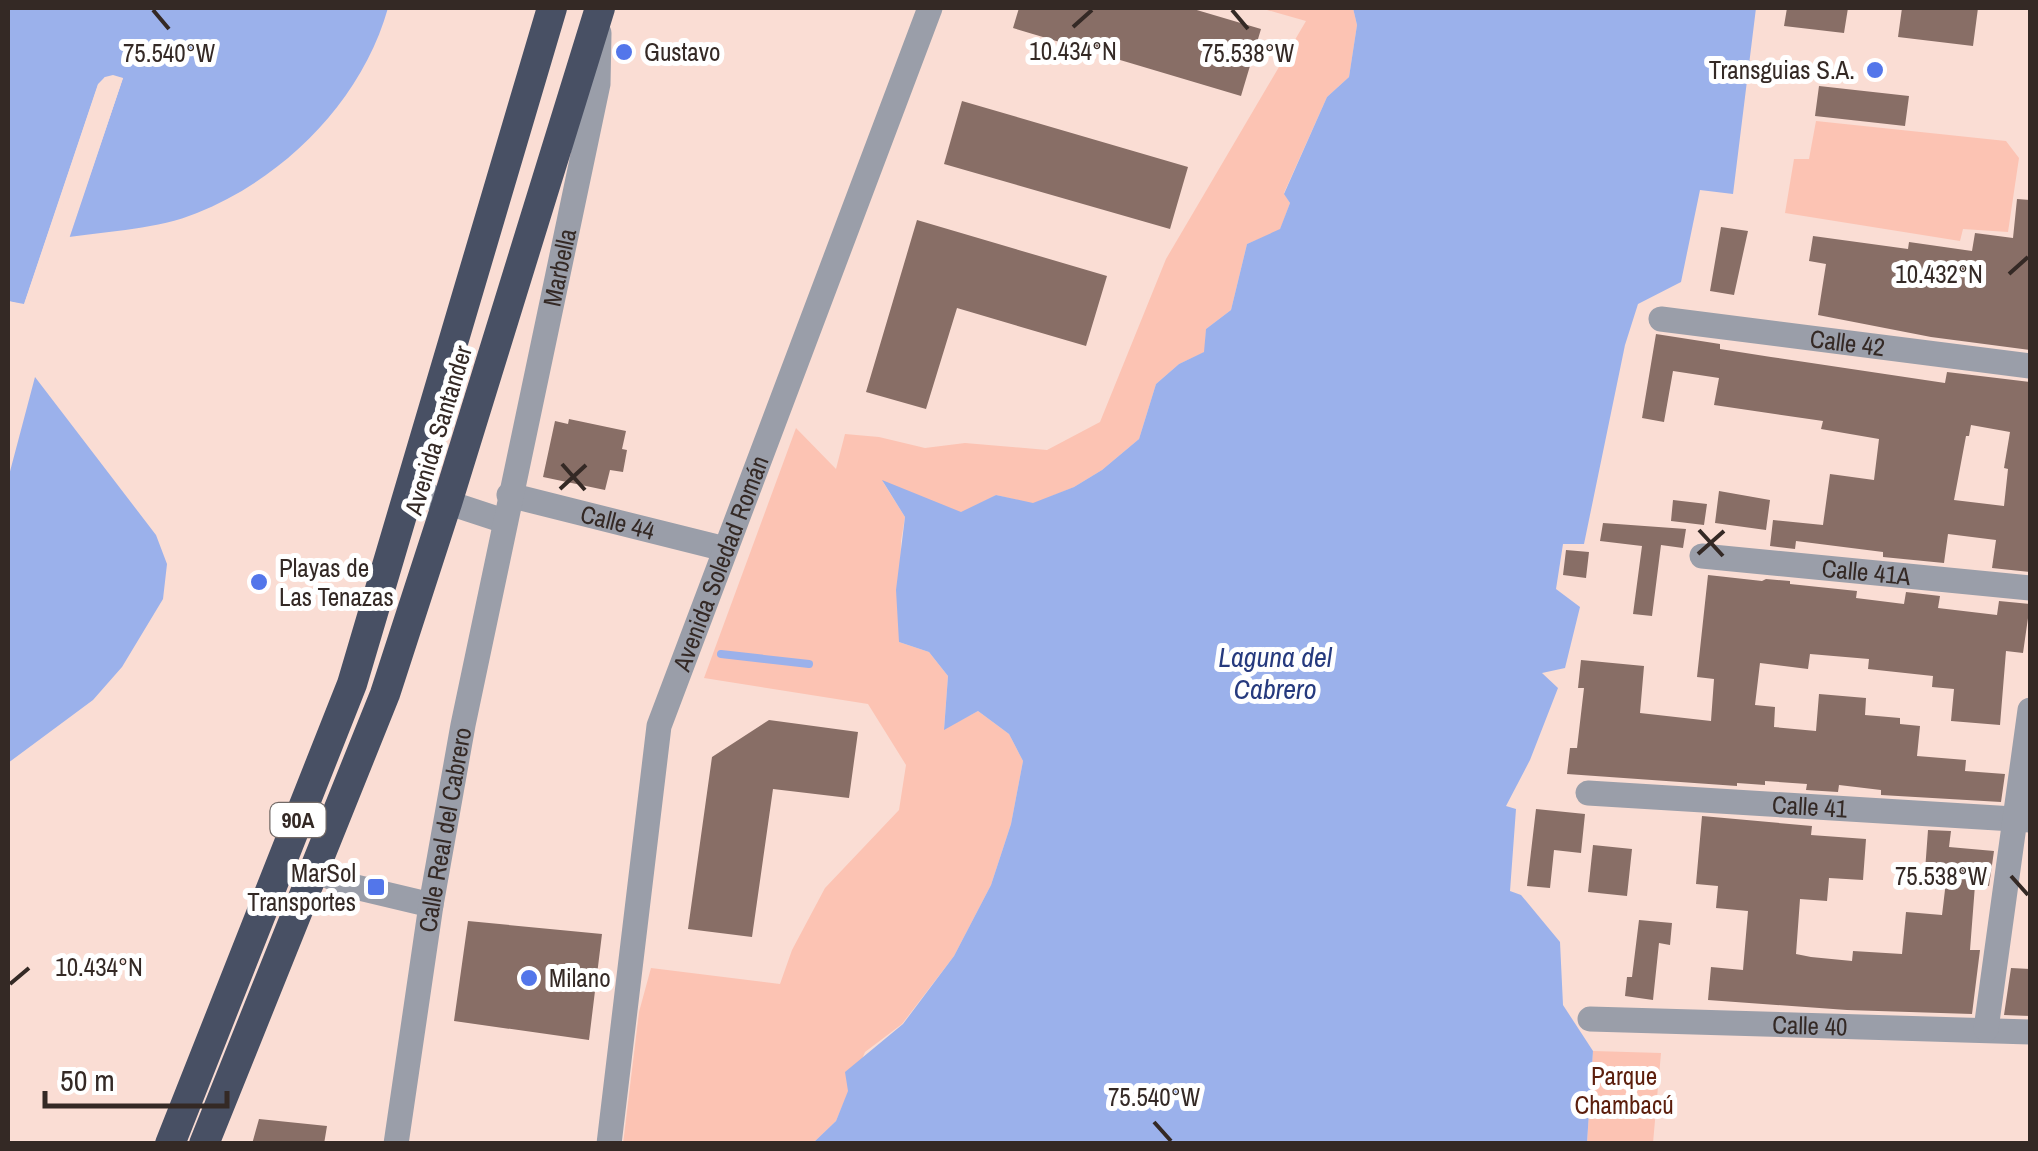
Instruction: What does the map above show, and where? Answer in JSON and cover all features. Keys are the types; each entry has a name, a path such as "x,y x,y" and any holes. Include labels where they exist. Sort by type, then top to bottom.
{"highway":[{"name":"Avenida Santander","path":"170,1144 352,684 552,8"},
{"name":"Avenida Santander","path":"204,1144 385,694 600,8"}],"street":[{"name":"Marbella","path":"504,521 598,84 600,8"},
{"name":"Avenida Soledad Román","path":"609,1144 659,726 930,8"},
{"name":"Calle 42","path":"1661,319 2030,366"},
{"path":"410,490 504,521"},
{"name":"Calle 44","path":"509,495 725,549"},
{"name":"Calle Real del Cabrero","path":"396,1144 431,905 504,521"},
{"name":"Calle 41A","path":"1702,556 2030,588"},
{"path":"1986,1029 2023,820 2030,710"},
{"name":"Calle 41","path":"1588,792 2023,820"},
{"path":"314,870 348,886 431,905"},
{"name":"Calle 40","path":"1590,1019 2030,1032"}],"green space":[{"path":"1260,8 1353,8 1357,25 1349,77 1327,97 1284,193 1290,203 1280,230 1247,244 1231,310 1206,329 1205,352 1179,364 1156,384 1139,439 1102,470 1033,504 996,495 961,513 883,482 905,517 899,642 929,652 948,676 944,729 978,711 1009,734 1023,761 1011,824 991,885 954,956 902,1024 865,1052 836,1121 813,1143 623,1144 639,1012 651,968 780,984 792,950 825,888 899,810 906,765 868,704 704,678 796,428 836,469 845,434 925,448 965,443 1047,450 1100,422 1166,259 1306,21"},
{"path":"1816,121 2006,141 2019,158 2008,232 1963,229 1960,241 1785,213 1794,159 1809,159"},
{"name":"Parque Chambacú","path":"1593,1051 1661,1053 1653,1143 1587,1144"}],"water":[{"path":"8,8 388,8 360,74 340,104 290,157 261,179 230,198 166,223 69,237 123,78 105,77 98,85 24,305 8,301"},
{"name":"Laguna del Cabrero","path":"1353,8 1756,8 1733,194 1700,190 1681,282 1638,304 1625,345 1584,544 1563,544 1556,589 1580,607 1565,668 1542,673 1558,688 1530,760 1506,806 1516,809 1510,891 1521,895 1560,942 1563,1005 1593,1051 1587,1143 813,1143 836,1121 848,1091 845,1072 903,1024 954,956 991,885 1011,824 1023,761 1009,734 978,711 944,730 948,676 929,652 899,642 896,590 905,517 882,480 961,512 996,495 1033,503 1074,487 1139,439 1156,384 1179,364 1204,352 1206,329 1231,310 1247,244 1280,229 1290,203 1284,194 1327,97 1349,77 1357,25"},
{"path":"35,377 156,535 167,564 163,599 122,667 93,700 8,763 8,479"}],"pier":[{"path":"113,75 123,78 68,242 64,236 116,81 102,87 29,307 24,310 8,306 8,301 24,304 98,84"}],"building":[{"path":"1019,8 1190,8 1261,29 1241,96 1013,28"},
{"path":"1787,8 1848,8 1844,33 1784,26"},
{"path":"1902,8 1978,8 1973,46 1898,37"},
{"path":"1819,86 1909,96 1905,126 1815,116"},
{"path":"962,101 1188,167 1170,229 944,164"},
{"path":"2017,199 2030,200 2030,350 1931,337 1818,315 1826,264 1809,261 1813,236 1908,249 1909,242 1972,251 1975,233 2013,238"},
{"path":"917,220 1107,276 1086,346 957,308 926,409 866,392"},
{"path":"1721,227 1748,231 1734,295 1710,291"},
{"path":"1656,334 1720,344 1720,349 1945,383 1947,372 2030,382 2030,572 1992,568 1996,540 1948,534 1944,563 1883,557 1883,552 1796,541 1795,549 1770,546 1773,520 1823,525 1830,474 1874,480 1879,439 1821,429 1823,421 1714,405 1719,378 1673,371 1664,422 1642,418","holes":["1971,425 2010,432 2004,468 2008,469 2004,506 1954,500"]},
{"path":"569,419 626,431 623,472 610,470 605,490 543,477 555,421 568,424"},
{"path":"1719,491 1770,500 1766,530 1715,523"},
{"path":"1673,500 1707,504 1704,525 1671,521"},
{"path":"1603,523 1686,529 1683,548 1661,545 1652,616 1633,614 1642,546 1600,541"},
{"path":"1566,550 1589,552 1586,578 1563,575"},
{"path":"1708,575 1790,581 1857,591 1856,598 1904,604 1906,592 1940,596 1938,608 1997,615 1999,601 2030,604 2023,653 2006,651 2000,725 1951,721 1954,689 1932,687 1933,676 1868,669 1869,659 1810,654 1808,669 1760,663 1755,705 1775,707 1774,727 1816,731 1819,694 1866,698 1865,715 1900,718 1900,724 1920,726 1917,756 1966,760 1965,771 2005,774 2001,802 1881,795 1881,790 1839,785 1838,792 1806,790 1807,784 1765,781 1765,785 1737,786 1567,774 1570,748 1577,748 1584,688 1578,688 1581,660 1644,666 1640,713 1711,721 1714,679 1697,677"},
{"path":"769,720 858,732 849,798 773,789 752,937 688,929 712,757"},
{"path":"1536,809 1585,814 1581,853 1554,850 1550,888 1527,886"},
{"path":"1702,816 1812,826 1811,835 1866,839 1863,880 1829,878 1827,901 1800,899 1796,954 1811,957 1852,961 1853,951 1902,954 1906,912 1942,915 1947,873 1925,871 1928,830 1951,831 1949,847 1994,851 1989,886 1975,885 1970,950 1980,950 1972,1014 1708,1000 1711,967 1743,970 1748,911 1716,908 1718,886 1696,884"},
{"path":"1593,845 1632,849 1627,896 1588,892"},
{"path":"1639,920 1672,923 1670,945 1659,943 1653,1000 1625,996 1627,977 1632,977"},
{"name":"Milano","path":"468,921 602,934 589,1040 454,1021"},
{"path":"2011,968 2030,969 2030,1016 2004,1015"},
{"path":"259,1119 327,1126 324,1144 252,1144"}],"waterway":[{"path":"721,654 809,664"}],"place":[{"name":"Gustavo","path":"624,52"},
{"name":"Transguias S.A.","path":"1875,70"},
{"name":"Playas de Las Tenazas","path":"259,582"},
{"name":"MarSol Transportes","path":"376,887"},
{"name":"Milano","path":"529,978"}]}
